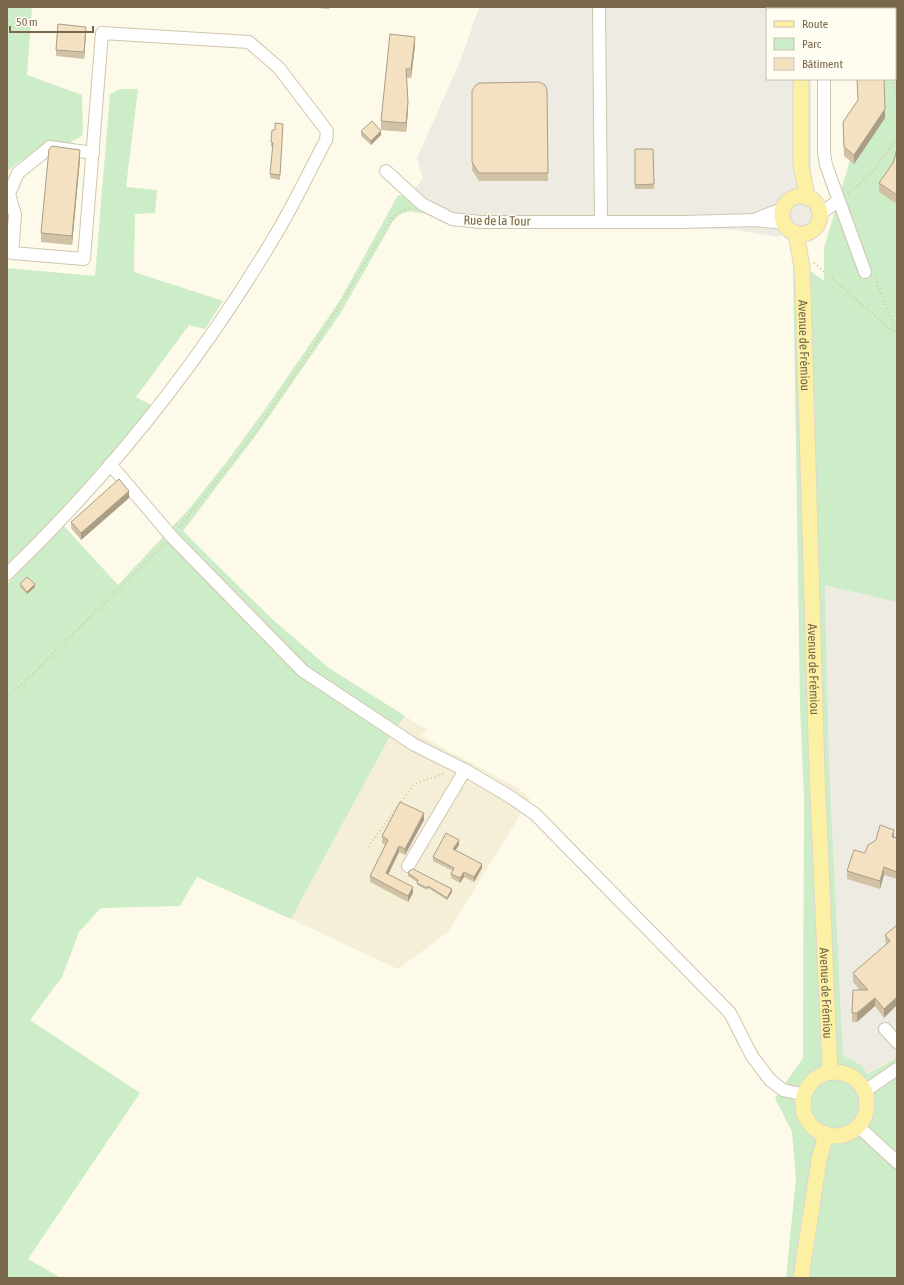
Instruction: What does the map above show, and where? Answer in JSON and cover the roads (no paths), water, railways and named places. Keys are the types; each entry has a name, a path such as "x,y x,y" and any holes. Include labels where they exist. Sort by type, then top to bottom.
{"main road":[{"path":"801,80 801,165 817,226 801,234 787,228 783,216 789,200 810,202"},
{"name":"Avenue de Frémiou","path":"801,234 807,263 817,764 830,1072"},
{"path":"830,1072 840,1072 851,1075 859,1082 865,1091 867,1110 864,1119 858,1126 843,1135 826,1134 817,1130 810,1123 805,1114 803,1105 804,1095 814,1080 830,1072"},
{"path":"801,1278 820,1160 826,1134"}],"street":[{"path":"599,7 600,221"},
{"path":"7,574 52,531 110,464 173,387 222,320 280,228 326,140 326,131 279,68 249,42 102,33 93,153 84,259 12,253 15,215 8,194 18,173 50,148 93,153"},
{"path":"824,80 824,153 826,165 865,272"},
{"name":"Rue de la Tour","path":"386,171 422,204 452,218 480,222 683,222 755,220 783,216"},
{"path":"810,202 838,201"},
{"path":"110,464 172,537 303,671 413,744 465,770 509,796 535,814 730,1013 752,1056 770,1080 783,1090 804,1095"},
{"path":"408,866 465,770"},
{"path":"885,1029 897,1042"},
{"path":"865,1091 897,1069"},
{"path":"858,1126 897,1162"}]}
